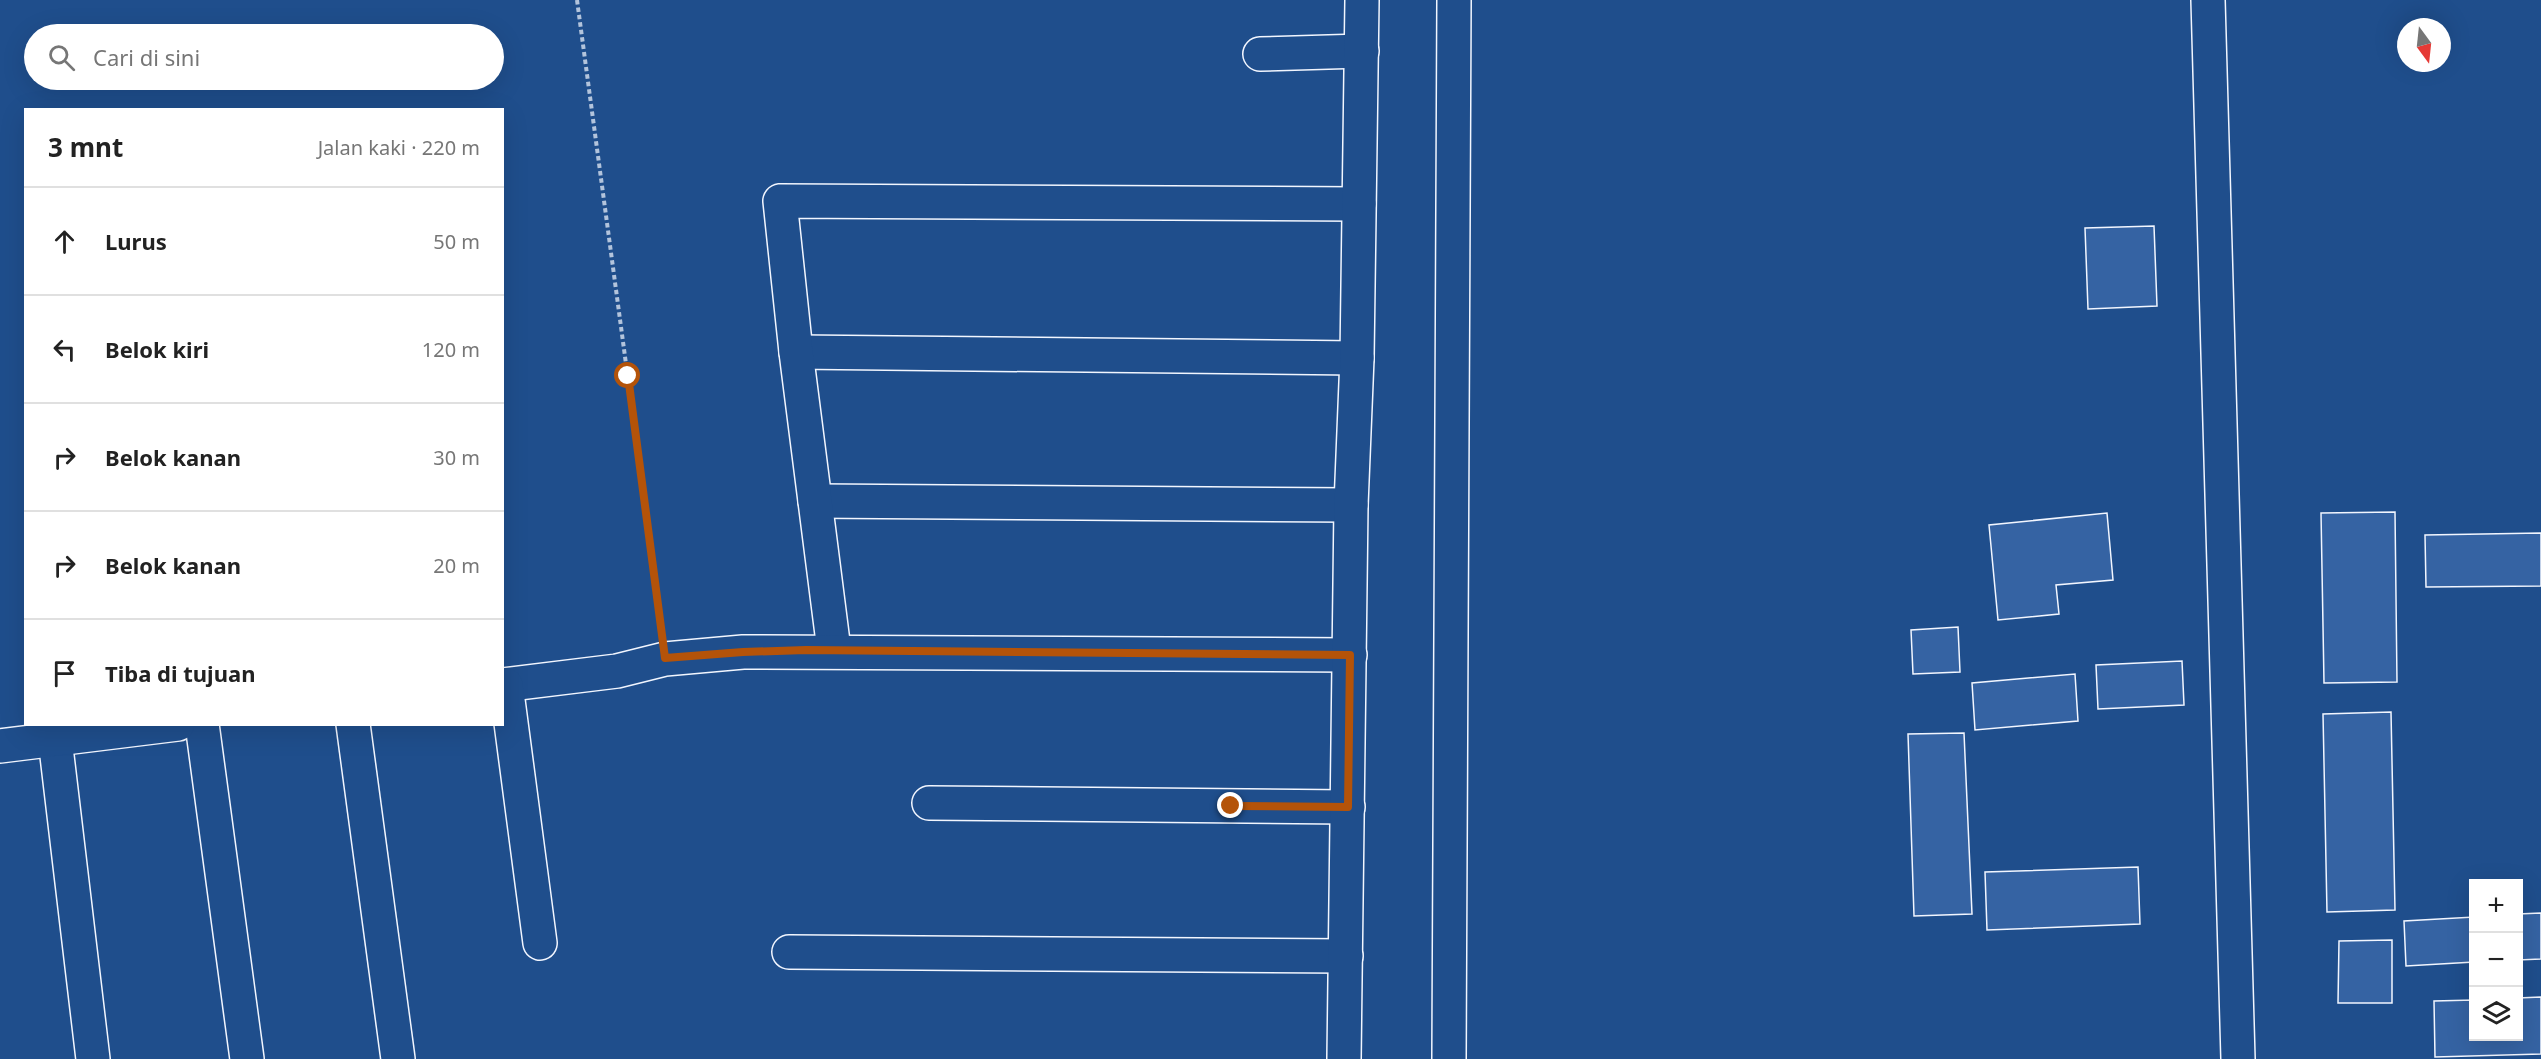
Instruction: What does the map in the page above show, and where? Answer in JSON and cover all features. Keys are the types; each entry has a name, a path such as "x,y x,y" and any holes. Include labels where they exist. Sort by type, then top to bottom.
{"street":[{"path":"1344,1059 1351,505 1357,358 1362,0"},
{"path":"1449,1059 1454,0"},
{"path":"2208,0 2238,1059"},
{"path":"1260,54 1362,51"},
{"path":"834,651 796,352 780,201 1359,204"},
{"path":"796,352 1357,358"},
{"path":"815,501 1351,505"},
{"path":"540,943 504,685 617,671 665,658 743,652 1350,655"},
{"path":"0,746 161,726"},
{"path":"202,726 247,1059"},
{"path":"353,726 398,1059"},
{"path":"54,739 93,1059"},
{"path":"929,803 1348,807"},
{"path":"789,952 1346,956"}],"path":[{"path":"577,0 665,658"}],"building":[{"path":"2154,226 2157,306 2088,309 2085,228"},
{"path":"2395,512 2397,682 2324,683 2321,513"},
{"path":"2107,513 2113,580 2056,585 2059,614 1998,620 1989,525"},
{"path":"2541,533 2541,586 2426,587 2425,535"},
{"path":"1958,627 1960,672 1913,674 1911,630"},
{"path":"2182,661 2184,705 2098,709 2096,665"},
{"path":"2075,674 2078,721 1975,730 1972,683"},
{"path":"2391,712 2395,910 2327,912 2323,714"},
{"path":"1964,733 1972,914 1914,916 1908,734"},
{"path":"2138,867 2140,924 1987,930 1985,872"},
{"path":"2541,913 2541,959 2523,960 2523,914"},
{"path":"2469,917 2469,962 2406,966 2404,921"},
{"path":"2392,940 2392,1003 2338,1003 2339,941"},
{"path":"2541,997 2541,1054 2435,1057 2434,1001 2469,1000 2469,1041 2523,1041 2523,998"}],"route":[{"path":"628,376 665,658 806,650 1350,655 1348,807 1231,806"}]}
